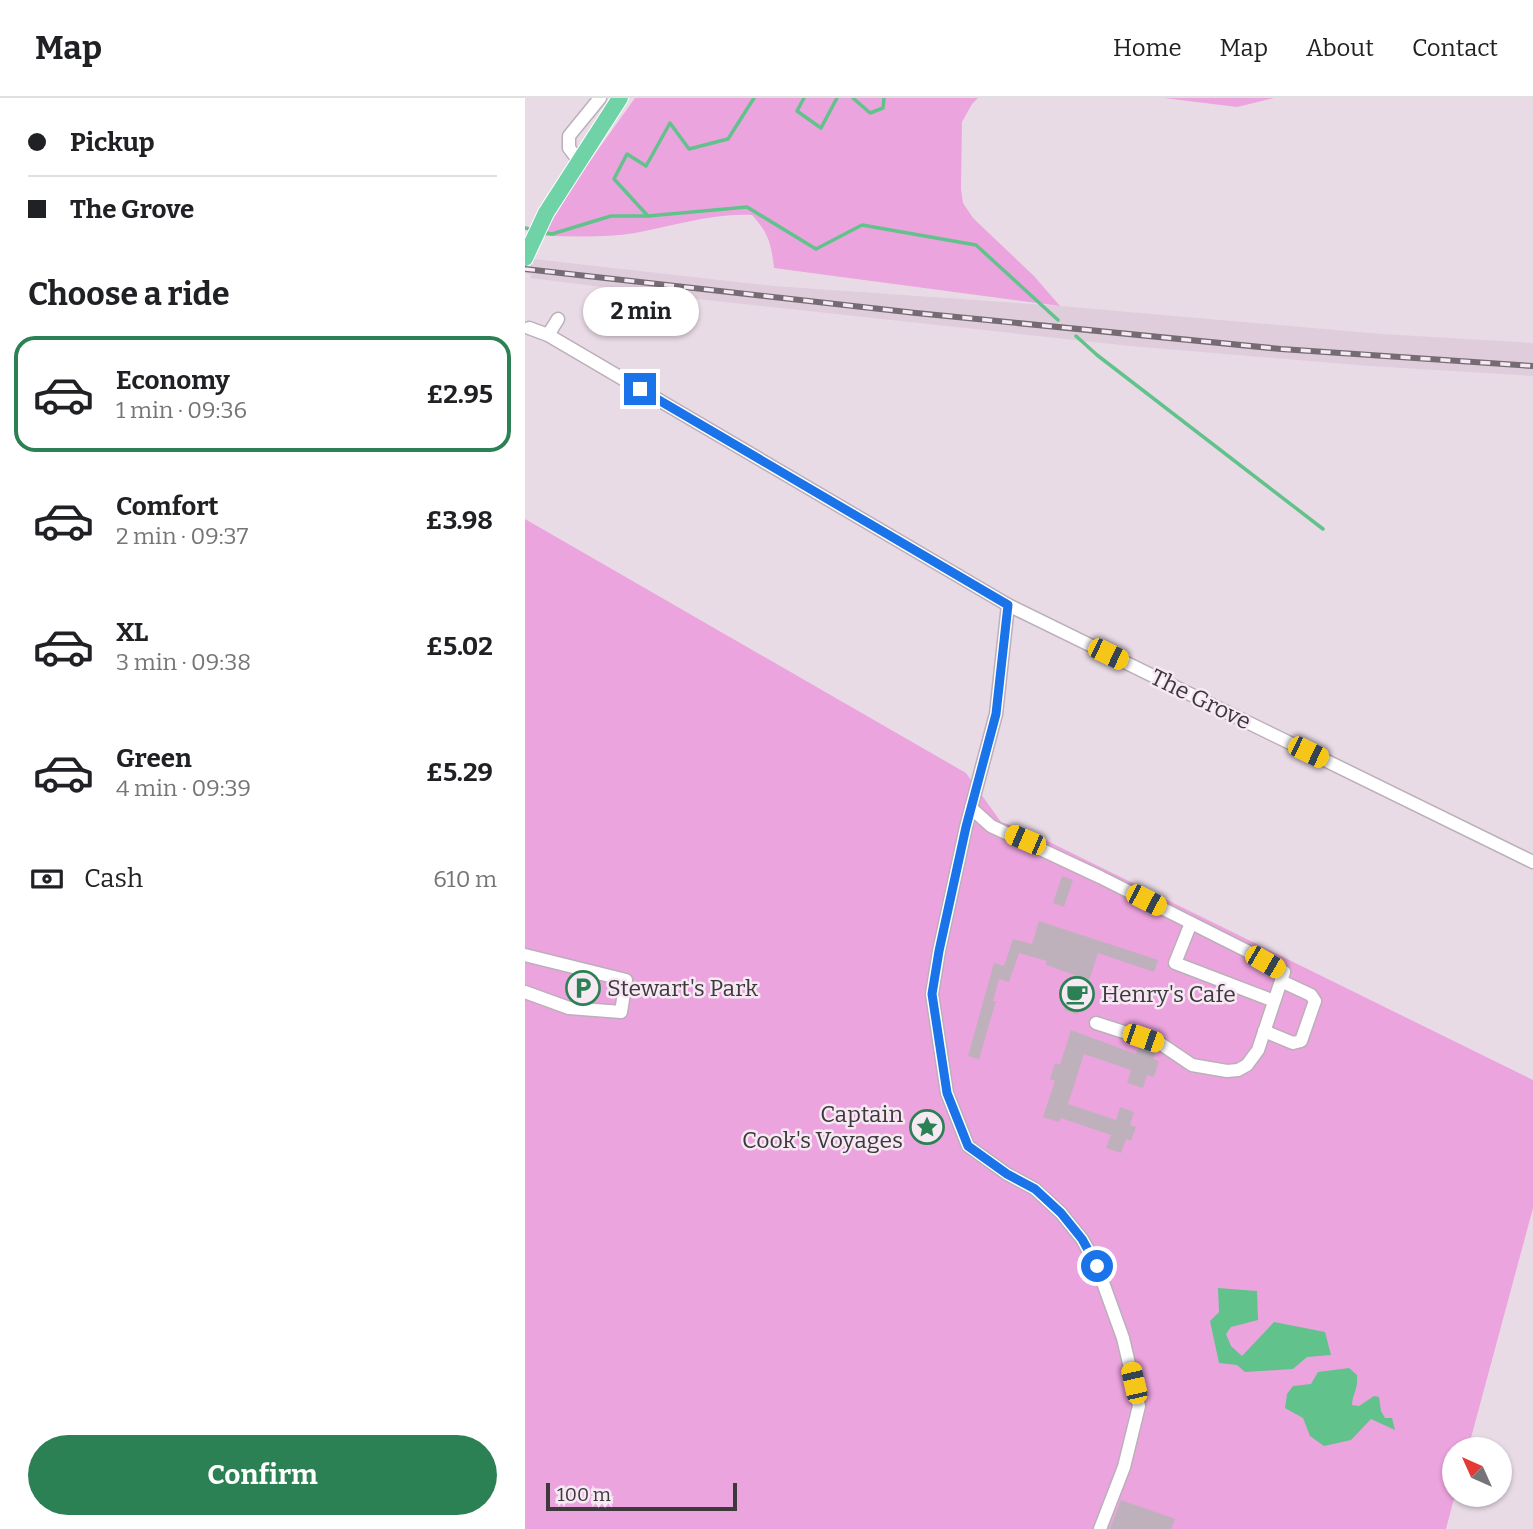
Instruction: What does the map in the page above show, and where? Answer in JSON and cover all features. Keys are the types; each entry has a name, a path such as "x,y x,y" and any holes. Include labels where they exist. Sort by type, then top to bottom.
{"main road":[{"path":"525,258 541,222 620,98"}],"street":[{"path":"579,161 569,148 569,136 600,98"},
{"path":"548,335 558,319"},
{"name":"The Grove","path":"529,328 548,335 1008,605 1533,862"},
{"path":"1008,605 996,714 971,807 932,994 947,1093 968,1146 1007,1174 1035,1189 1061,1213 1082,1239 1097,1266 1123,1338 1139,1406 1124,1467 1100,1529"},
{"path":"971,807 991,826 1088,870 1284,972 1258,1050 1247,1065 1238,1070 1227,1071 1192,1065 1161,1044 1096,1023"},
{"path":"1191,923 1175,963 1274,1001"},
{"path":"525,955 626,980 621,1012 569,1007 525,992"},
{"path":"1264,1031 1293,1043 1301,1041 1315,1001 1311,995 1281,981"}],"shaded area":[{"path":"635,98 978,98 962,122 963,203 973,218 1034,276 1060,306 774,268 768,239 752,215 708,218 623,235 543,236 575,182"},
{"path":"1164,98 1274,98 1237,107"},
{"path":"534,259 774,286 1060,306 1382,334 1533,343 1533,376 1369,366 1130,346 706,300 530,278 532,275 525,273 525,263 533,264"},
{"path":"525,519 966,773 1001,822 1023,829 1533,1080 1533,1208 1471,1437 1442,1437 1442,1507 1452,1507 1446,1529 525,1529"},
{"path":"1218,1288 1257,1291 1258,1320 1231,1327 1226,1334 1231,1346 1242,1356 1274,1322 1325,1332 1331,1355 1307,1357 1293,1369 1245,1372 1237,1365 1219,1363 1210,1321 1219,1312"},
{"path":"1349,1368 1357,1375 1352,1405 1359,1406 1374,1396 1379,1397 1381,1411 1385,1418 1392,1418 1395,1430 1371,1419 1351,1440 1324,1446 1310,1436 1303,1418 1285,1408 1287,1394 1293,1386 1311,1384 1318,1372"}],"building":[{"path":"1062,876 1073,880 1064,907 1053,903"},
{"path":"1039,921 1158,960 1154,972 1098,953 1078,1015 1064,1010 1075,975 1046,965 1047,961 1019,953 1009,982 999,979 993,1001 996,1001 979,1059 968,1056 994,963 1004,966 1013,939 1032,944"},
{"path":"1071,1030 1136,1054 1139,1046 1156,1051 1153,1059 1159,1061 1154,1077 1147,1075 1143,1088 1127,1083 1131,1070 1084,1054 1068,1104 1116,1120 1120,1107 1134,1112 1130,1125 1136,1127 1131,1141 1126,1139 1121,1153 1106,1148 1111,1135 1061,1118 1059,1122 1043,1117 1055,1081 1050,1079 1055,1063 1060,1065"},
{"path":"1121,1500 1175,1519 1171,1529 1110,1529"}],"waterway":[{"path":"542,232 552,234 611,216 648,216 614,179 627,154 646,166 670,123 689,149 728,139 754,98"},
{"path":"804,98 797,111 821,128 837,98"},
{"path":"853,98 870,113 883,108 884,98"},
{"path":"648,216 747,207 816,249 862,225 976,245 1058,320"},
{"path":"525,228 534,230"},
{"path":"1076,336 1323,529"}],"railway":[{"path":"525,269 916,313 1281,349 1533,366"}],"place":[{"name":"Stewart's Park","path":"583,988"},
{"name":"Henry's Cafe","path":"1077,994"},
{"name":"Captain Cook's Voyages","path":"927,1127"}],"route":[{"path":"640,389 1008,605 996,714 966,827 932,994 947,1093 968,1146 1007,1174 1035,1189 1061,1213 1082,1239 1097,1266"}]}
